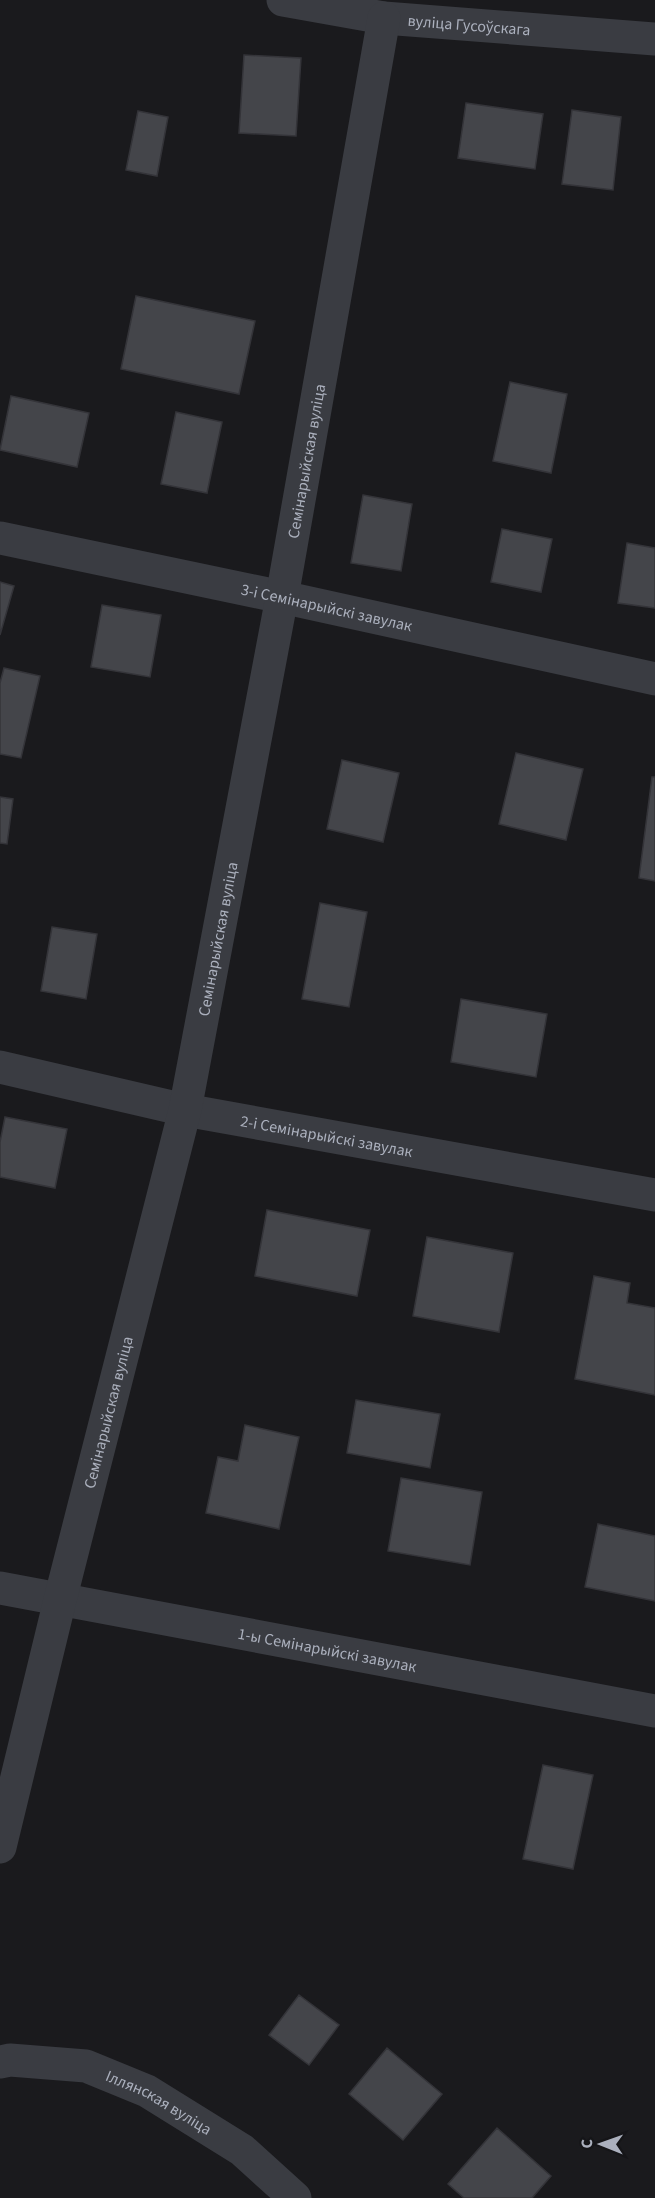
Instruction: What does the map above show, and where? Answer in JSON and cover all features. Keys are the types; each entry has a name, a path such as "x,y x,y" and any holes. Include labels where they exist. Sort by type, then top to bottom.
{"street":[{"name":"вуліца Гусоўскага","path":"283,0 314,3 384,18 655,39"},
{"name":"Семінарыйская вуліца","path":"0,1847 60,1600 185,1110 282,597 384,18"},
{"name":"3-і Семінарыйскі завулак","path":"0,537 655,679"},
{"name":"2-і Семінарыйскі завулак","path":"0,1067 185,1110 655,1195"},
{"name":"1-ы Семінарыйскі завулак","path":"0,1588 655,1710"},
{"name":"Іллянская вуліца","path":"0,2062 10,2060 86,2066 147,2091 242,2150 295,2198"}],"building":[{"path":"244,55 301,58 296,136 239,133"},
{"path":"466,103 543,114 535,169 458,158"},
{"path":"572,110 621,117 613,190 562,184"},
{"path":"138,111 168,117 157,176 126,170"},
{"path":"136,296 255,321 239,394 121,369"},
{"path":"510,382 567,394 551,473 493,461"},
{"path":"11,396 89,413 77,467 0,450"},
{"path":"176,412 222,422 207,493 161,484"},
{"path":"363,495 412,504 401,571 351,563"},
{"path":"502,529 552,539 541,592 491,582"},
{"path":"627,543 655,548 655,608 618,603"},
{"path":"0,582 14,586 0,635"},
{"path":"102,605 161,615 150,677 91,667"},
{"path":"4,668 40,676 21,758 0,754 0,683"},
{"path":"516,753 583,769 566,840 499,824"},
{"path":"342,760 399,773 383,842 327,829"},
{"path":"652,777 655,777 655,881 639,878"},
{"path":"0,797 13,799 7,844 0,843"},
{"path":"320,903 367,912 349,1007 302,999"},
{"path":"52,927 97,934 86,999 41,991"},
{"path":"461,999 547,1014 536,1077 451,1062"},
{"path":"5,1117 67,1129 55,1188 0,1177 0,1142"},
{"path":"267,1210 370,1230 357,1296 255,1276"},
{"path":"427,1237 513,1253 499,1332 413,1316"},
{"path":"594,1276 630,1283 627,1303 655,1308 655,1395 575,1379"},
{"path":"356,1400 440,1414 430,1468 347,1453"},
{"path":"245,1425 299,1437 279,1529 206,1513 218,1457 238,1461"},
{"path":"401,1478 482,1492 470,1565 388,1551"},
{"path":"598,1524 655,1536 655,1601 585,1587"},
{"path":"543,1765 593,1775 573,1869 523,1859"},
{"path":"299,1995 339,2025 309,2065 269,2035"},
{"path":"387,2048 442,2094 403,2140 349,2094"},
{"path":"497,2128 551,2176 532,2198 464,2198 448,2184"}]}
